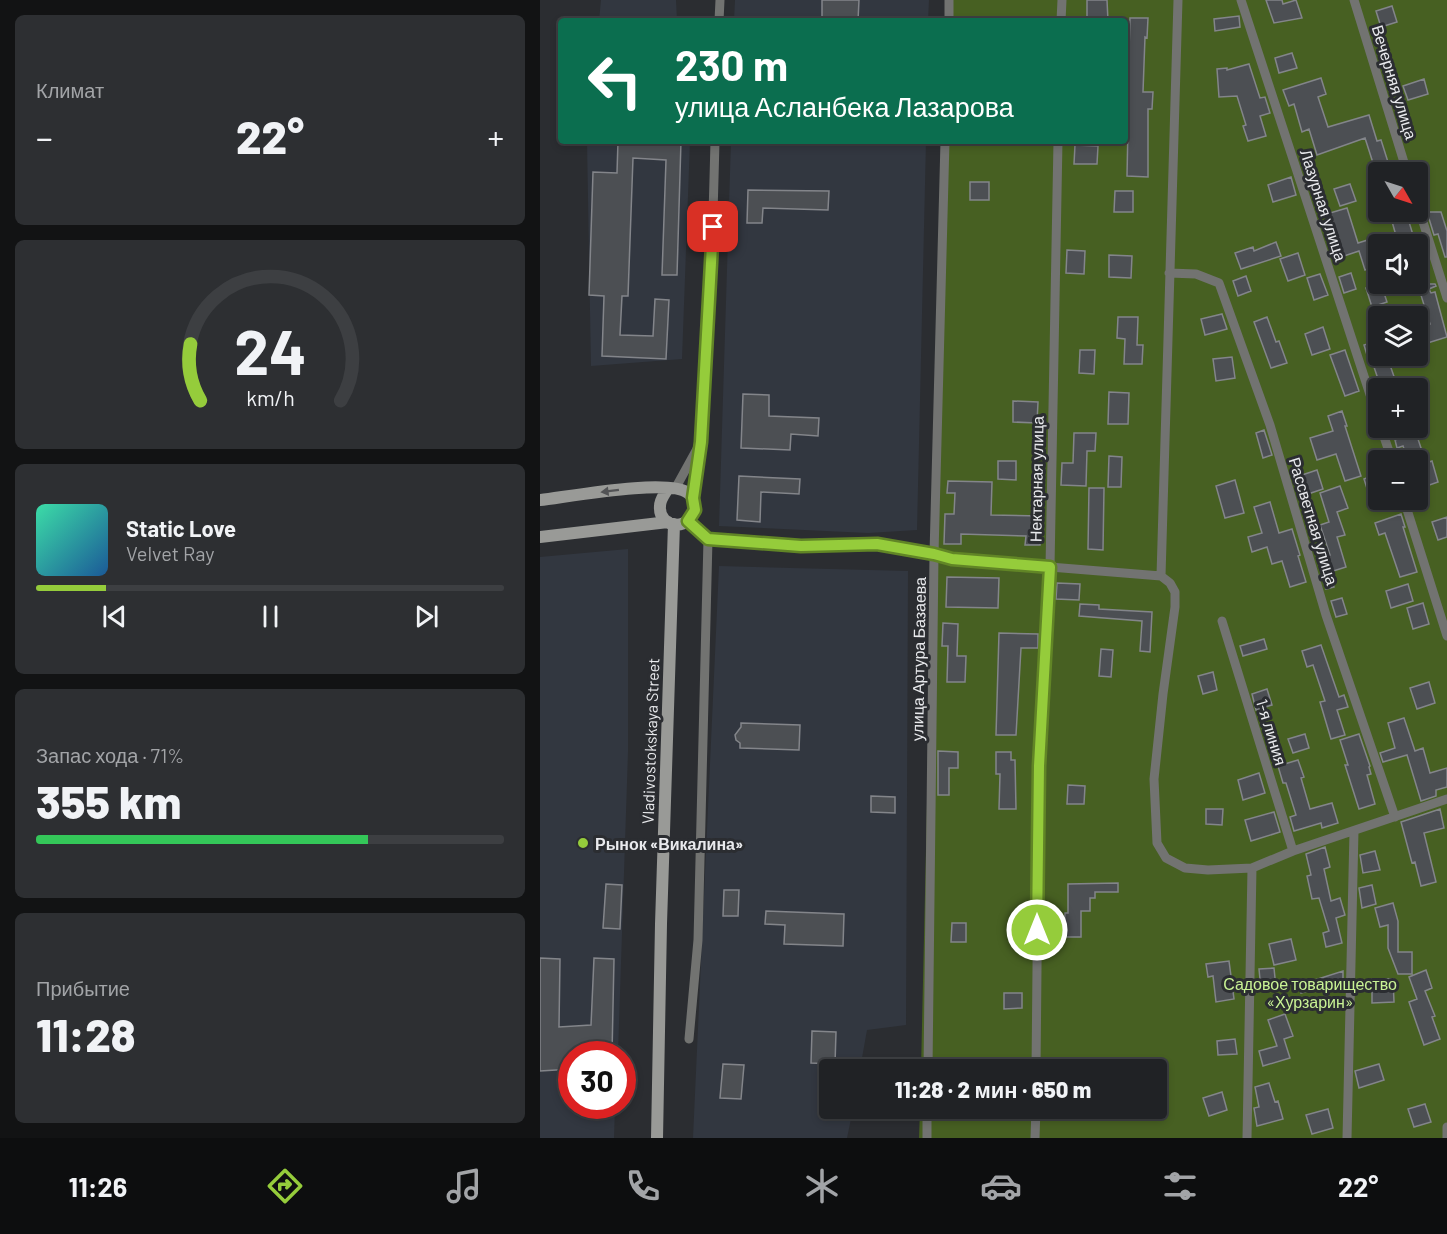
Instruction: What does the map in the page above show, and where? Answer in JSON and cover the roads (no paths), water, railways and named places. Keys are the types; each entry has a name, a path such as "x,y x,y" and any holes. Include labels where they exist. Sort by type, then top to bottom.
{"main road":[{"path":"540,500 641,488 682,489 693,498"},
{"name":"Vladivostokskaya Street","path":"657,1138 671,523 660,513 660,506 661,499 672,489"},
{"name":"Vladivostokskaya Street","path":"688,521 695,510 693,498"},
{"path":"540,537 671,523 680,525 688,521"}],"street":[{"path":"719,18 720,0"},
{"path":"949,0 949,18"},
{"path":"1061,18 1062,0"},
{"path":"1161,576 1178,0"},
{"name":"Лазурная улица","path":"1241,0 1368,388"},
{"name":"Вечерняя улица","path":"1354,0 1404,162"},
{"name":"Vladivostokskaya Street","path":"693,498 701,442 712,248 715,144"},
{"name":"улица Артура Базаева","path":"928,1059 934,554 945,144"},
{"name":"Нектарная улица","path":"1036,1059 1039,766 1050,567 1058,144"},
{"path":"1423,222 1447,298"},
{"name":"Рассветная улица","path":"1169,273 1196,274 1219,283 1270,425 1326,615 1395,817"},
{"name":"Vladivostokskaya Street","path":"672,489 701,442"},
{"path":"1407,510 1447,636"},
{"path":"688,521 708,539 801,546 877,544 952,559 1161,576 1170,583 1175,592 1175,607 1154,779 1157,843 1166,858 1185,868 1208,870 1252,868 1293,851 1447,800"},
{"path":"689,1039 698,940 708,539"},
{"name":"1-я линия","path":"1222,621 1293,851"},
{"path":"1347,1138 1354,831"},
{"path":"1247,1138 1252,868"},
{"path":"927,1119 927,1138"},
{"path":"1035,1138 1036,1119"},
{"path":"1447,1127 1447,1138"}],"place":[{"name":"Рынок «Викалина»","path":"583,843"}],"park label":[{"name":"Садовое товарищество «Хурзарин»","path":"1310,992"}]}
